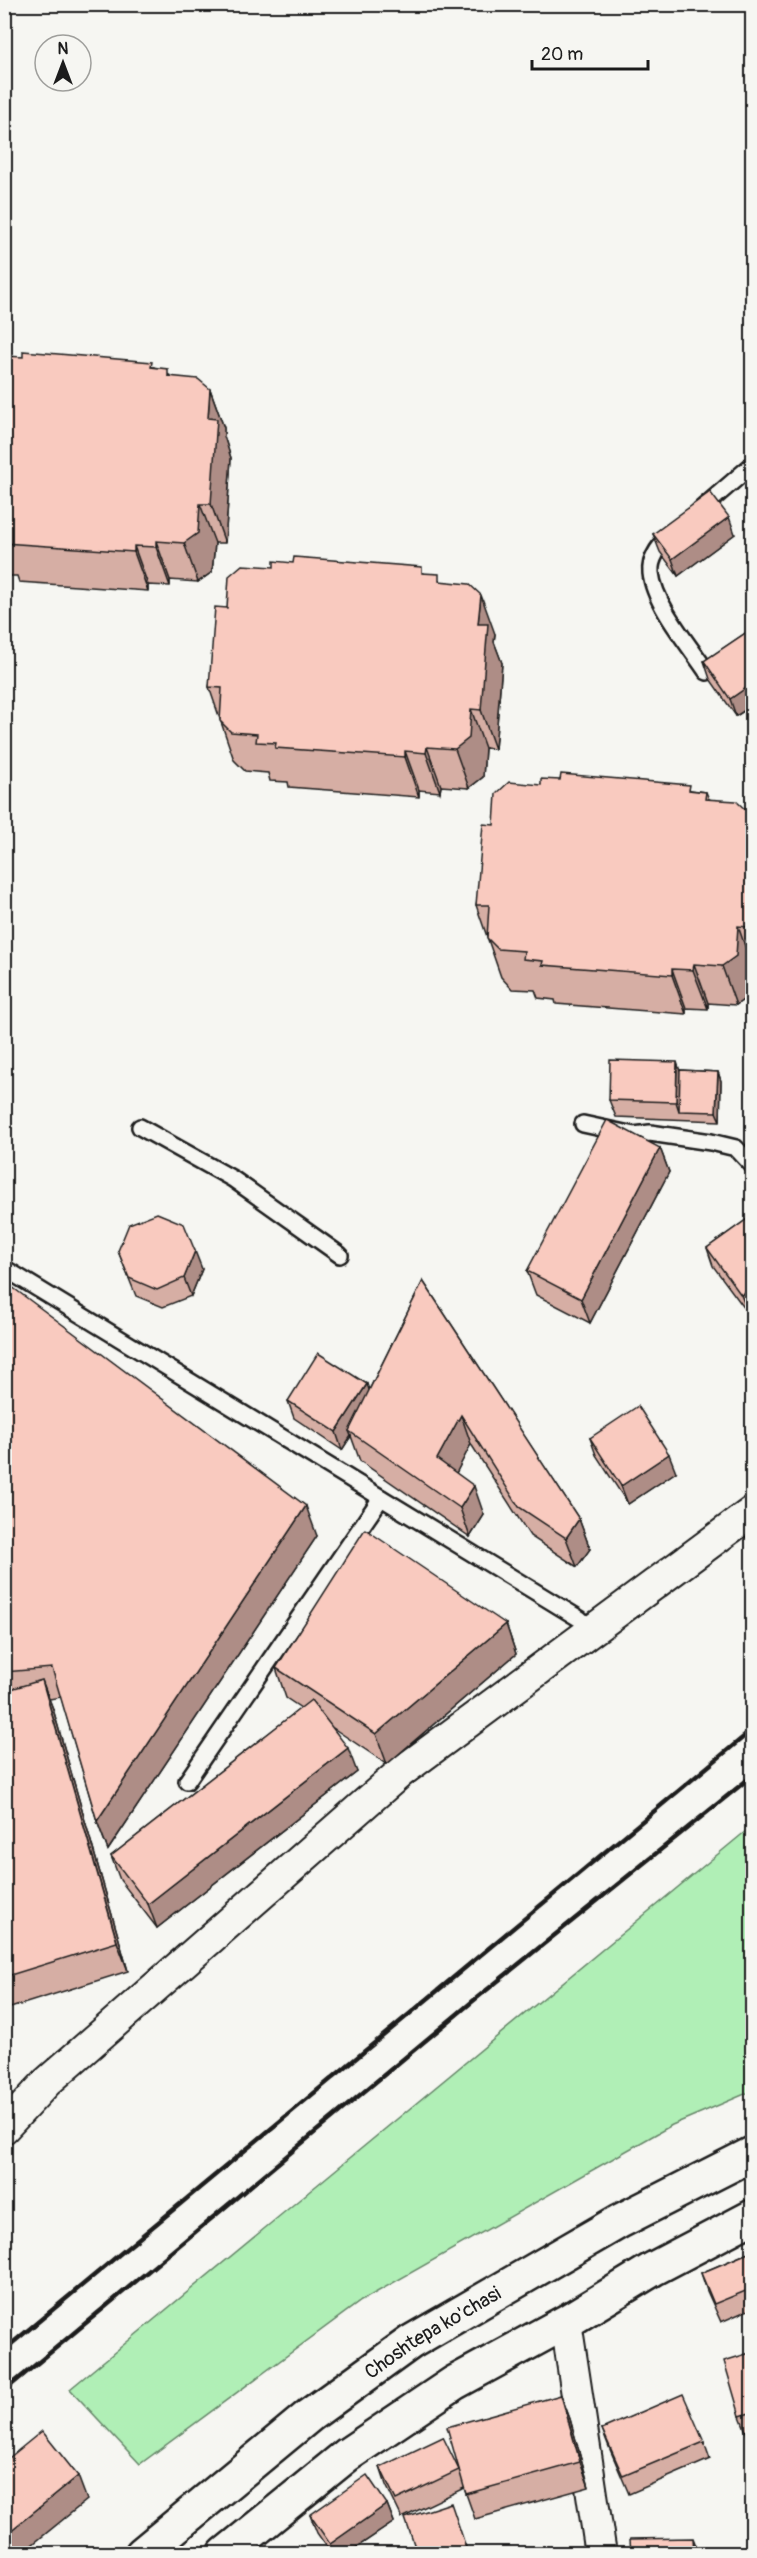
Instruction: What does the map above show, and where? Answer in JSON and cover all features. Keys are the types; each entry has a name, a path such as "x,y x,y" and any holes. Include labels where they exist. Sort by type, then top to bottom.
{"main road":[{"name":"Choshtepa ko'chasi","path":"142,2553 310,2415 411,2342 620,2221 753,2154"},
{"path":"225,2553 346,2455 454,2383 566,2322 653,2269 753,2217"}],"street":[{"path":"4,2128 47,2082 401,1772 753,1512"},
{"path":"566,2322 601,2553"}],"lane":[{"path":"707,672 660,601 650,571 658,546 753,465"},
{"path":"583,1124 634,1135 650,1133 736,1148 753,1165"},
{"path":"140,1127 233,1179 340,1255"},
{"path":"4,1268 580,1619 592,1630"},
{"path":"187,1781 381,1498"}],"green space":[{"path":"752,1826 752,2091 672,2125 361,2301 140,2464 70,2389"}],"building":[{"path":"23,351 152,362 151,367 168,369 168,376 198,379 210,389 208,418 217,419 211,504 200,504 198,533 184,543 156,541 156,547 134,546 134,552 4,543 4,356 23,357"},
{"path":"710,492 729,517 672,559 653,534"},
{"path":"294,557 422,567 422,573 439,574 439,581 469,584 481,595 478,624 488,624 481,710 471,709 469,738 455,749 427,747 426,753 405,751 405,757 275,748 276,743 256,742 257,734 231,732 220,721 222,688 209,687 215,607 227,608 229,576 242,565 274,567 274,561 293,563"},
{"path":"753,628 753,683 730,699 704,661"},
{"path":"561,774 690,785 689,790 706,792 705,799 736,801 748,812 745,841 753,841 753,873 748,927 738,926 736,956 722,966 694,964 693,970 672,969 672,975 542,965 543,961 523,959 524,951 498,949 487,938 489,905 476,905 483,824 494,825 496,794 509,782 541,785 541,779 560,780"},
{"path":"610,1060 677,1062 676,1102 609,1100"},
{"path":"680,1070 718,1072 716,1112 679,1111"},
{"path":"607,1120 660,1148 581,1299 527,1271"},
{"path":"157,1213 184,1224 195,1251 184,1278 157,1290 129,1278 118,1251 129,1224"},
{"path":"753,1215 753,1287 741,1295 707,1248"},
{"path":"4,1281 306,1506 97,1821 52,1668 4,1672"},
{"path":"423,1281 579,1519 566,1538 519,1507 461,1415 437,1459 474,1486 460,1508 349,1431"},
{"path":"318,1353 367,1384 336,1432 288,1401"},
{"path":"638,1406 669,1454 621,1486 590,1438"},
{"path":"365,1529 506,1624 376,1734 276,1668"},
{"path":"42,1680 117,1942 4,1977 4,1691"},
{"path":"311,1700 348,1748 148,1904 111,1856"},
{"path":"753,2251 753,2288 714,2304 701,2273"},
{"path":"753,2352 753,2412 740,2416 724,2361"},
{"path":"683,2394 704,2442 623,2476 602,2429"},
{"path":"561,2395 580,2462 466,2494 447,2427"},
{"path":"42,2431 78,2476 4,2536 4,2462"},
{"path":"443,2437 459,2470 396,2500 380,2467"},
{"path":"367,2475 387,2504 330,2544 310,2515"},
{"path":"451,2503 468,2553 417,2553 405,2518"},
{"path":"750,2530 753,2530 753,2553 751,2553"},
{"path":"693,2538 694,2553 631,2553 630,2539"}],"railway":[{"path":"4,2350 752,1730"},
{"path":"4,2391 473,2001 752,1776"}]}
